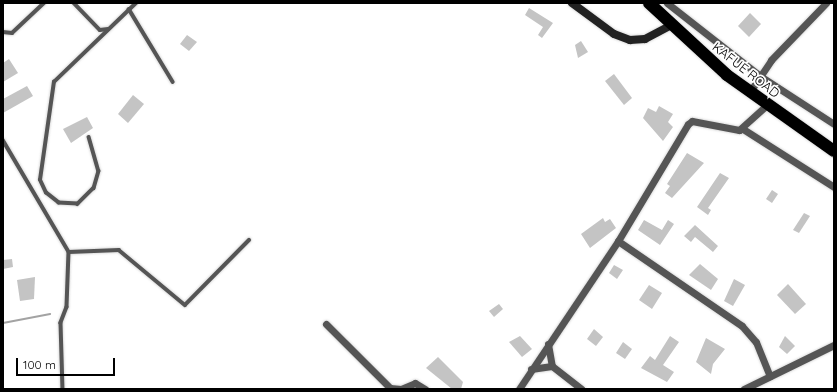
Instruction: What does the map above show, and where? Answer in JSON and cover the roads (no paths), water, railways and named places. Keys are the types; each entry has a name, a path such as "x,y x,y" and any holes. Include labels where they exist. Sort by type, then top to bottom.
{"highway":[{"name":"KAFUE ROAD","path":"649,3 671,25 749,93 834,151"}],"street":[{"path":"572,3 614,34 630,40 645,39 671,25"},
{"path":"667,3 760,76 834,124"},
{"path":"749,93 760,76 826,3"},
{"path":"743,129 767,105"},
{"path":"519,389 618,241 690,122 743,129 834,187"},
{"path":"618,241 742,326 756,342 770,376"},
{"path":"326,324 390,388 401,389 415,383 425,389"},
{"path":"548,344 552,366 581,389"},
{"path":"744,389 834,345"},
{"path":"531,369 552,366"}],"lane":[{"path":"3,32 12,33 44,3"},
{"path":"74,3 100,30 108,29"},
{"path":"89,137 99,171 94,188 78,204 60,203 46,193 40,180 54,82 136,3"},
{"path":"129,9 173,82"},
{"path":"3,140 68,252 67,307 61,323 63,389"},
{"path":"68,252 119,250 185,305 249,240"}],"waterway":[{"path":"3,323 50,314"}]}
